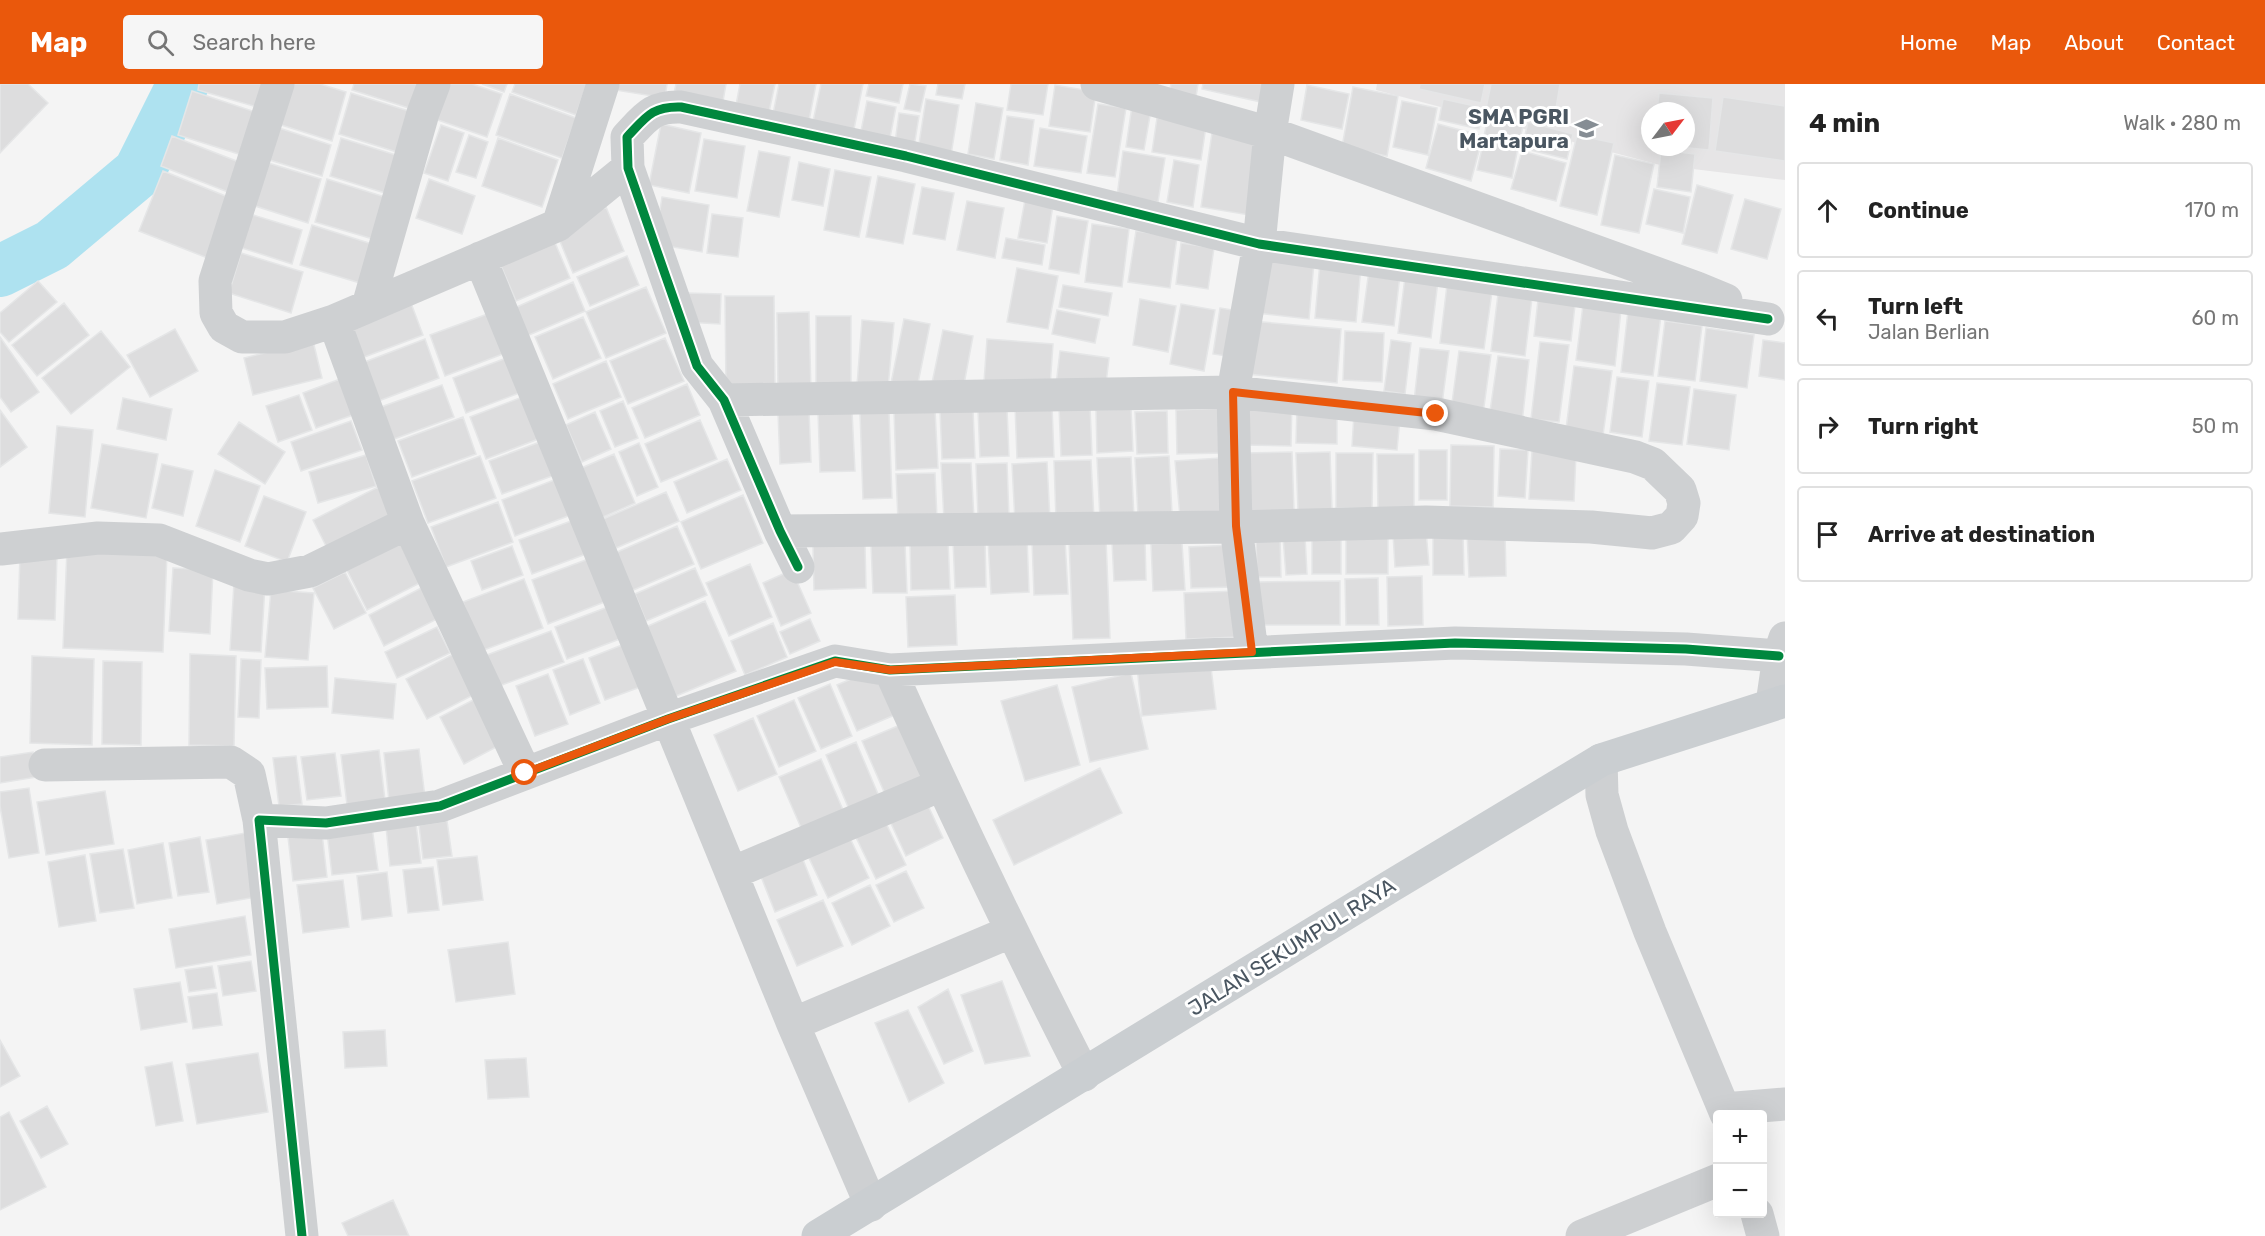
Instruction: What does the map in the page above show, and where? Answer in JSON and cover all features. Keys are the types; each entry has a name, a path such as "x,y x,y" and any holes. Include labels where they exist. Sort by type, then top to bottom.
{"main road":[{"name":"JALAN SEKUMPUL RAYA","path":"818,1236 1600,760 1778,703"}],"street":[{"path":"278,84 215,281 216,312 224,327 242,338 285,337 334,321 558,225 628,168"},
{"path":"368,306 423,113 434,84"},
{"path":"558,225 603,84"},
{"path":"1097,84 1270,133 1697,288 1777,323"},
{"path":"1252,652 1236,526 1233,392 1259,244 1270,133 1278,84"},
{"path":"798,567 780,531 724,399 697,366 628,168 627,137 649,114 664,106 681,107 906,156 1259,244 1777,323"},
{"path":"480,258 793,1024 871,1205"},
{"path":"334,321 408,523 525,773"},
{"path":"724,399 1233,392 1436,414 1635,458 1653,464 1668,477 1680,490 1684,503 1682,516 1671,528 1652,534 1591,527 1426,522 780,531"},
{"path":"1,549 99,538 159,540 249,575 268,579 310,571 408,523"},
{"path":"259,820 326,823 440,806 668,719 835,662 890,670 1455,644 1686,649 1782,647 1778,703"},
{"path":"890,670 1010,932 1084,1075"},
{"path":"1600,760 1602,795 1612,831 1650,932 1724,1110"},
{"path":"45,765 231,762 249,774 259,820 302,1236"},
{"path":"732,873 941,785"},
{"path":"793,1024 1010,932"},
{"path":"1740,1110 1785,1104"},
{"path":"1582,1236 1713,1182"},
{"path":"1757,1218 1763,1236"}],"shaded area":[{"name":"SMA PGRI Martapura","path":"1377,84 1785,84 1785,180 1660,165 1376,90"}],"building":[{"path":"0,84 28,84 48,103 0,153"},
{"path":"199,84 267,84 260,108 198,90"},
{"path":"287,84 320,84 346,92 332,141 275,123"},
{"path":"354,84 419,84 412,109 352,90"},
{"path":"447,84 472,84 502,94 487,137 435,119"},
{"path":"482,84 507,84 504,92"},
{"path":"515,84 587,84 576,115 512,92"},
{"path":"616,84 667,84 665,98 615,90"},
{"path":"676,84 726,84 722,107 673,98"},
{"path":"740,84 775,84 769,112 736,105"},
{"path":"779,84 816,84 807,131 771,124"},
{"path":"821,84 863,84 852,139 811,131"},
{"path":"869,84 903,84 899,103 866,96"},
{"path":"910,84 926,86 920,112 904,109"},
{"path":"938,84 965,84 962,99 936,95"},
{"path":"1011,84 1048,84 1043,115 1007,110"},
{"path":"1171,84 1198,84 1195,103 1168,98"},
{"path":"1203,84 1264,84 1261,102 1202,89"},
{"path":"1420,84 1485,84 1481,103 1419,89"},
{"path":"1491,84 1560,84 1554,121 1486,108"},
{"path":"1055,85 1096,92 1090,132 1049,126"},
{"path":"1307,85 1349,94 1342,129 1301,120"},
{"path":"1353,87 1398,96 1387,156 1342,147"},
{"path":"192,91 258,113 245,156 178,135"},
{"path":"351,93 412,112 400,153 339,134"},
{"path":"1659,93 1713,98 1709,150 1695,149 1695,102 1658,102"},
{"path":"510,94 576,118 562,158 496,135"},
{"path":"1723,97 1785,106 1785,161 1715,151"},
{"path":"926,99 959,105 951,155 918,150"},
{"path":"1443,99 1484,108 1479,129 1439,120"},
{"path":"867,101 896,107 888,148 859,141"},
{"path":"1402,101 1437,108 1428,155 1393,147"},
{"path":"976,103 1003,108 994,159 968,154"},
{"path":"1098,104 1126,108 1115,177 1087,173"},
{"path":"1132,106 1151,110 1144,150 1126,147"},
{"path":"899,113 919,116 913,153 894,150"},
{"path":"1489,113 1524,121 1519,144 1484,136"},
{"path":"1007,116 1034,120 1028,165 1000,160"},
{"path":"1157,118 1206,126 1201,160 1152,152"},
{"path":"1528,122 1573,134 1567,159 1522,148"},
{"path":"661,124 701,133 689,193 649,185"},
{"path":"1438,124 1483,136 1471,181 1426,168"},
{"path":"441,125 464,133 448,181 424,173"},
{"path":"273,126 331,145 322,176 263,158"},
{"path":"1040,128 1087,136 1081,173 1034,166"},
{"path":"1212,133 1261,141 1249,215 1201,207"},
{"path":"469,135 488,142 476,178 456,172"},
{"path":"1577,135 1614,143 1597,215 1560,206"},
{"path":"172,136 239,162 228,192 161,166"},
{"path":"341,138 396,155 385,193 330,176"},
{"path":"498,138 558,160 542,207 482,186"},
{"path":"704,139 745,146 737,198 695,191"},
{"path":"1484,140 1518,147 1512,178 1477,170"},
{"path":"759,151 790,157 779,217 747,211"},
{"path":"1123,151 1165,158 1158,202 1117,196"},
{"path":"1522,151 1566,163 1556,201 1511,189"},
{"path":"1615,155 1654,164 1639,233 1601,225"},
{"path":"1660,156 1695,156 1691,192 1657,187"},
{"path":"1174,160 1199,165 1193,207 1167,202"},
{"path":"265,162 321,179 308,223 252,205"},
{"path":"799,162 830,169 823,206 792,200"},
{"path":"835,170 871,177 859,237 824,230"},
{"path":"163,171 233,199 210,259 139,231"},
{"path":"878,176 915,184 903,244 866,237"},
{"path":"327,179 385,197 373,239 315,222"},
{"path":"429,179 475,196 462,234 416,218"},
{"path":"1697,185 1733,195 1717,253 1682,244"},
{"path":"922,187 954,193 945,240 913,234"},
{"path":"1654,189 1690,197 1683,233 1646,224"},
{"path":"662,197 709,205 702,252 655,244"},
{"path":"1745,199 1781,209 1767,259 1731,249"},
{"path":"1025,200 1053,205 1047,243 1018,238"},
{"path":"967,201 1004,208 995,258 957,250"},
{"path":"606,207 624,251 573,273 555,229"},
{"path":"250,214 302,230 292,264 239,247"},
{"path":"712,214 743,218 738,257 707,253"},
{"path":"1057,216 1088,221 1079,274 1049,269"},
{"path":"1092,224 1129,229 1122,287 1085,282"},
{"path":"312,225 372,244 360,283 300,265"},
{"path":"1136,231 1177,237 1170,288 1128,282"},
{"path":"553,238 570,278 516,301 499,261"},
{"path":"1006,238 1045,245 1042,265 1002,258"},
{"path":"1181,243 1214,248 1208,289 1176,284"},
{"path":"241,253 303,272 291,313 229,293"},
{"path":"627,256 639,285 590,306 577,277"},
{"path":"1264,256 1314,262 1309,319 1257,313"},
{"path":"1320,262 1361,266 1356,322 1315,318"},
{"path":"1017,268 1058,276 1048,329 1007,322"},
{"path":"1369,270 1400,275 1394,326 1362,322"},
{"path":"1405,277 1438,281 1431,338 1398,333"},
{"path":"38,281 57,302 9,342 0,332 0,313"},
{"path":"573,282 585,311 522,338 510,310"},
{"path":"1063,285 1112,293 1108,316 1059,307"},
{"path":"1447,285 1492,292 1484,349 1440,343"},
{"path":"646,287 666,333 606,358 586,312"},
{"path":"686,293 721,294 720,324 685,322"},
{"path":"1498,294 1532,298 1525,356 1491,351"},
{"path":"408,295 423,335 359,359 344,319"},
{"path":"725,296 774,296 775,391 726,391"},
{"path":"1140,299 1176,306 1168,352 1133,345"},
{"path":"1538,300 1575,305 1571,341 1534,336"},
{"path":"64,303 89,335 37,376 12,345"},
{"path":"1181,304 1215,310 1204,371 1170,364"},
{"path":"1583,305 1621,310 1615,366 1576,360"},
{"path":"1220,308 1239,311 1232,357 1213,354"},
{"path":"1057,310 1100,319 1095,343 1052,334"},
{"path":"1628,311 1661,316 1653,376 1621,372"},
{"path":"493,312 508,352 445,376 430,335"},
{"path":"809,312 811,392 778,392 777,313"},
{"path":"816,316 851,316 851,387 816,387"},
{"path":"583,317 601,358 553,379 535,337"},
{"path":"904,319 930,324 916,393 890,388"},
{"path":"862,320 894,323 888,388 857,385"},
{"path":"1251,321 1341,329 1337,383 1247,374"},
{"path":"1665,321 1702,326 1695,381 1658,376"},
{"path":"1706,328 1754,335 1747,388 1700,381"},
{"path":"175,329 198,371 150,397 127,355"},
{"path":"943,330 973,336 962,395 931,388"},
{"path":"101,331 130,367 71,414 42,378"},
{"path":"1345,331 1384,333 1382,382 1343,380"},
{"path":"0,337 39,392 11,412 0,397"},
{"path":"665,338 684,381 628,404 610,361"},
{"path":"425,339 439,378 376,402 362,363"},
{"path":"987,339 1053,344 1050,387 984,382"},
{"path":"1391,340 1411,343 1405,394 1384,391"},
{"path":"1763,340 1785,343 1785,380 1759,376"},
{"path":"313,341 322,378 253,395 244,358"},
{"path":"1540,342 1569,345 1559,422 1531,419"},
{"path":"1420,348 1449,351 1442,404 1414,401"},
{"path":"1060,351 1109,358 1105,392 1056,385"},
{"path":"1459,351 1491,355 1483,414 1451,410"},
{"path":"1498,356 1529,360 1522,423 1489,418"},
{"path":"509,357 522,392 466,413 453,378"},
{"path":"606,361 621,397 568,419 553,384"},
{"path":"1574,366 1612,371 1603,435 1566,429"},
{"path":"1617,377 1649,381 1642,437 1610,432"},
{"path":"340,379 353,415 316,428 303,393"},
{"path":"1657,383 1690,387 1682,445 1649,441"},
{"path":"687,384 700,415 645,438 632,408"},
{"path":"442,385 454,417 394,439 381,407"},
{"path":"1694,389 1736,395 1729,450 1687,444"},
{"path":"299,395 312,430 278,442 266,406"},
{"path":"525,396 541,438 486,459 470,417"},
{"path":"123,398 172,409 166,440 117,429"},
{"path":"1242,399 1292,400 1291,446 1241,445"},
{"path":"623,401 638,438 615,447 600,411"},
{"path":"1052,405 1054,457 1017,458 1015,406"},
{"path":"1090,406 1092,455 1061,456 1059,407"},
{"path":"1297,406 1337,406 1337,444 1296,443"},
{"path":"1223,408 1225,453 1177,454 1176,410"},
{"path":"973,409 975,458 942,459 940,410"},
{"path":"1007,409 1009,456 980,457 978,410"},
{"path":"1131,409 1133,451 1097,453 1096,410"},
{"path":"0,410 27,447 0,467"},
{"path":"809,410 811,462 780,464 778,412"},
{"path":"935,410 938,468 896,470 894,411"},
{"path":"852,411 855,471 820,472 818,412"},
{"path":"1167,411 1168,453 1137,454 1135,412"},
{"path":"595,412 611,449 582,462 566,425"},
{"path":"889,412 892,498 863,499 860,413"},
{"path":"1354,414 1400,418 1397,450 1352,446"},
{"path":"463,417 476,454 412,477 398,441"},
{"path":"700,420 717,459 661,482 645,444"},
{"path":"351,421 362,450 301,471 291,442"},
{"path":"239,422 285,452 265,484 218,454"},
{"path":"57,426 93,430 85,517 49,513"},
{"path":"540,442 552,476 502,494 489,461"},
{"path":"639,443 658,487 637,496 619,452"},
{"path":"102,444 158,454 146,518 91,508"},
{"path":"1451,445 1494,446 1493,507 1450,506"},
{"path":"1500,449 1528,450 1525,498 1498,496"},
{"path":"1419,450 1447,450 1447,500 1419,500"},
{"path":"1532,451 1576,454 1574,501 1529,499"},
{"path":"1292,452 1294,511 1242,512 1240,453"},
{"path":"1330,452 1332,510 1298,511 1296,453"},
{"path":"1336,453 1373,453 1372,508 1336,508"},
{"path":"614,454 635,503 601,518 579,469"},
{"path":"1377,454 1414,454 1414,508 1378,508"},
{"path":"366,455 376,486 318,503 309,472"},
{"path":"480,456 496,498 428,523 412,481"},
{"path":"1169,456 1172,513 1138,515 1135,458"},
{"path":"1131,457 1134,518 1100,519 1097,458"},
{"path":"1220,458 1224,513 1180,517 1175,461"},
{"path":"727,459 741,490 687,513 674,482"},
{"path":"1091,460 1094,519 1056,520 1054,461"},
{"path":"1047,462 1050,520 1015,522 1012,464"},
{"path":"941,463 971,463 974,519 944,520"},
{"path":"1007,463 1009,517 978,518 976,464"},
{"path":"162,464 193,471 183,516 152,508"},
{"path":"215,470 260,486 240,542 196,526"},
{"path":"935,473 937,519 898,520 896,474"},
{"path":"562,477 576,513 515,536 502,500"},
{"path":"378,487 396,523 331,556 313,520"},
{"path":"666,492 679,521 616,548 603,519"},
{"path":"743,495 763,543 701,569 681,522"},
{"path":"264,496 306,512 287,562 245,546"},
{"path":"498,502 513,542 446,567 431,527"},
{"path":"574,520 586,554 532,574 519,540"},
{"path":"677,526 694,564 631,591 615,553"},
{"path":"1426,531 1429,565 1395,567 1393,534"},
{"path":"1505,531 1506,576 1469,577 1467,532"},
{"path":"1312,532 1341,532 1341,574 1312,574"},
{"path":"1433,534 1463,534 1464,575 1433,575"},
{"path":"1305,536 1307,574 1286,575 1283,537"},
{"path":"1346,536 1388,536 1388,574 1346,574"},
{"path":"1027,537 1029,592 991,594 988,539"},
{"path":"1256,537 1280,537 1281,577 1257,577"},
{"path":"1065,539 1068,594 1034,595 1032,541"},
{"path":"1106,539 1110,638 1073,639 1069,540"},
{"path":"948,540 950,589 911,590 910,541"},
{"path":"985,540 986,587 955,588 953,541"},
{"path":"1145,540 1146,580 1114,581 1112,542"},
{"path":"400,543 420,583 367,610 347,570"},
{"path":"1182,543 1185,590 1153,591 1151,544"},
{"path":"905,544 907,593 873,593 871,545"},
{"path":"865,545 866,588 814,590 813,546"},
{"path":"1233,545 1235,587 1191,588 1189,547"},
{"path":"512,546 523,575 482,590 471,561"},
{"path":"67,549 167,553 163,652 63,648"},
{"path":"20,554 57,555 55,620 18,619"},
{"path":"591,558 607,601 548,624 532,580"},
{"path":"750,564 772,617 729,636 706,583"},
{"path":"173,568 213,570 210,634 169,631"},
{"path":"695,568 707,595 646,621 635,594"},
{"path":"792,570 811,613 781,626 763,583"},
{"path":"345,572 366,613 334,629 313,588"},
{"path":"1422,576 1423,625 1388,626 1387,577"},
{"path":"1378,578 1379,625 1346,625 1345,579"},
{"path":"524,579 543,628 481,651 463,602"},
{"path":"1340,581 1340,625 1259,625 1259,582"},
{"path":"234,583 265,585 261,652 230,650"},
{"path":"425,586 441,617 384,646 369,615"},
{"path":"271,590 314,593 308,660 265,657"},
{"path":"1236,591 1238,637 1186,639 1184,593"},
{"path":"955,595 957,645 908,647 906,597"},
{"path":"705,601 736,671 676,696 646,627"},
{"path":"613,605 625,637 567,659 555,627"},
{"path":"810,619 820,641 790,654 780,632"},
{"path":"773,623 787,657 745,675 731,641"},
{"path":"437,627 450,653 397,678 385,652"},
{"path":"551,631 564,662 499,686 487,655"},
{"path":"627,643 643,686 605,700 589,658"},
{"path":"457,652 479,692 427,719 406,679"},
{"path":"190,654 236,656 234,746 189,745"},
{"path":"32,656 94,659 92,745 30,743"},
{"path":"241,659 261,660 259,718 238,717"},
{"path":"583,659 600,703 570,715 553,670"},
{"path":"1210,659 1216,709 1142,716 1137,666"},
{"path":"103,661 142,662 141,745 102,744"},
{"path":"327,666 328,707 267,709 265,668"},
{"path":"877,668 897,714 857,731 837,685"},
{"path":"1131,673 1148,749 1090,762 1072,687"},
{"path":"548,674 568,724 535,736 516,686"},
{"path":"335,678 396,684 393,719 332,713"},
{"path":"830,684 852,736 821,749 798,698"},
{"path":"1057,685 1080,765 1025,781 1001,701"},
{"path":"479,697 504,743 464,764 440,717"},
{"path":"794,700 816,751 779,767 757,716"},
{"path":"753,718 777,774 738,791 714,735"},
{"path":"900,725 925,784 888,801 862,741"},
{"path":"856,742 881,801 851,814 826,755"},
{"path":"419,749 425,797 389,801 384,753"},
{"path":"379,750 385,800 347,805 341,755"},
{"path":"33,752 37,777 0,783 0,757"},
{"path":"335,753 341,796 307,800 301,757"},
{"path":"296,756 302,804 279,806 273,758"},
{"path":"821,759 844,812 802,830 779,777"},
{"path":"1100,768 1122,813 1014,865 993,820"},
{"path":"29,788 39,853 9,858 0,806 0,792"},
{"path":"105,791 114,844 46,855 37,802"},
{"path":"926,801 943,838 906,856 889,819"},
{"path":"883,817 906,865 876,879 853,831"},
{"path":"447,821 452,856 423,859 419,825"},
{"path":"416,824 421,863 390,866 386,827"},
{"path":"372,827 378,870 332,875 327,832"},
{"path":"245,833 256,897 217,904 206,840"},
{"path":"322,833 327,877 293,881 288,837"},
{"path":"849,836 869,878 828,898 808,856"},
{"path":"200,837 209,892 178,896 169,843"},
{"path":"163,843 172,898 137,904 128,850"},
{"path":"123,849 134,908 100,913 90,854"},
{"path":"800,852 817,895 775,912 758,869"},
{"path":"85,855 96,921 59,927 48,862"},
{"path":"477,856 483,900 443,905 437,860"},
{"path":"433,867 439,910 408,913 403,870"},
{"path":"906,871 924,908 894,922 876,885"},
{"path":"387,872 392,916 362,920 357,876"},
{"path":"343,880 349,927 303,933 297,885"},
{"path":"870,885 890,926 852,945 832,903"},
{"path":"823,900 843,946 797,966 777,920"},
{"path":"245,916 251,955 176,968 169,929"},
{"path":"508,942 515,994 456,1002 448,950"},
{"path":"251,961 256,991 223,996 218,966"},
{"path":"212,966 216,988 189,992 185,970"},
{"path":"1002,981 1030,1056 985,1064 961,995"},
{"path":"180,982 187,1022 141,1030 134,989"},
{"path":"948,989 973,1051 944,1064 918,1007"},
{"path":"217,993 222,1025 193,1029 188,997"},
{"path":"908,1010 944,1083 909,1102 875,1023"},
{"path":"385,1030 387,1066 345,1068 343,1032"},
{"path":"0,1040 20,1076 0,1087"},
{"path":"258,1053 268,1112 197,1124 186,1064"},
{"path":"526,1058 529,1097 488,1099 485,1060"},
{"path":"172,1062 183,1121 156,1126 145,1067"},
{"path":"47,1106 68,1144 41,1158 20,1121"},
{"path":"9,1112 46,1187 0,1210 0,1117"},
{"path":"393,1200 409,1236 348,1236 342,1223"}],"waterway":[{"path":"0,271 52,245 139,172 183,84"}],"cycle path":[{"path":"798,567 780,531 724,400 697,366 628,168 627,137 645,118 663,108 681,107 906,156 1259,244 1768,319"},
{"path":"302,1236 259,820 326,823 440,806 668,719 835,661 890,670 1455,643 1686,649 1779,656"}],"place":[{"name":"SMA PGRI Martapura","path":"1587,129"}],"route":[{"path":"525,773 668,719 835,662 890,670 1252,652 1236,526 1233,392 1436,414"}]}
